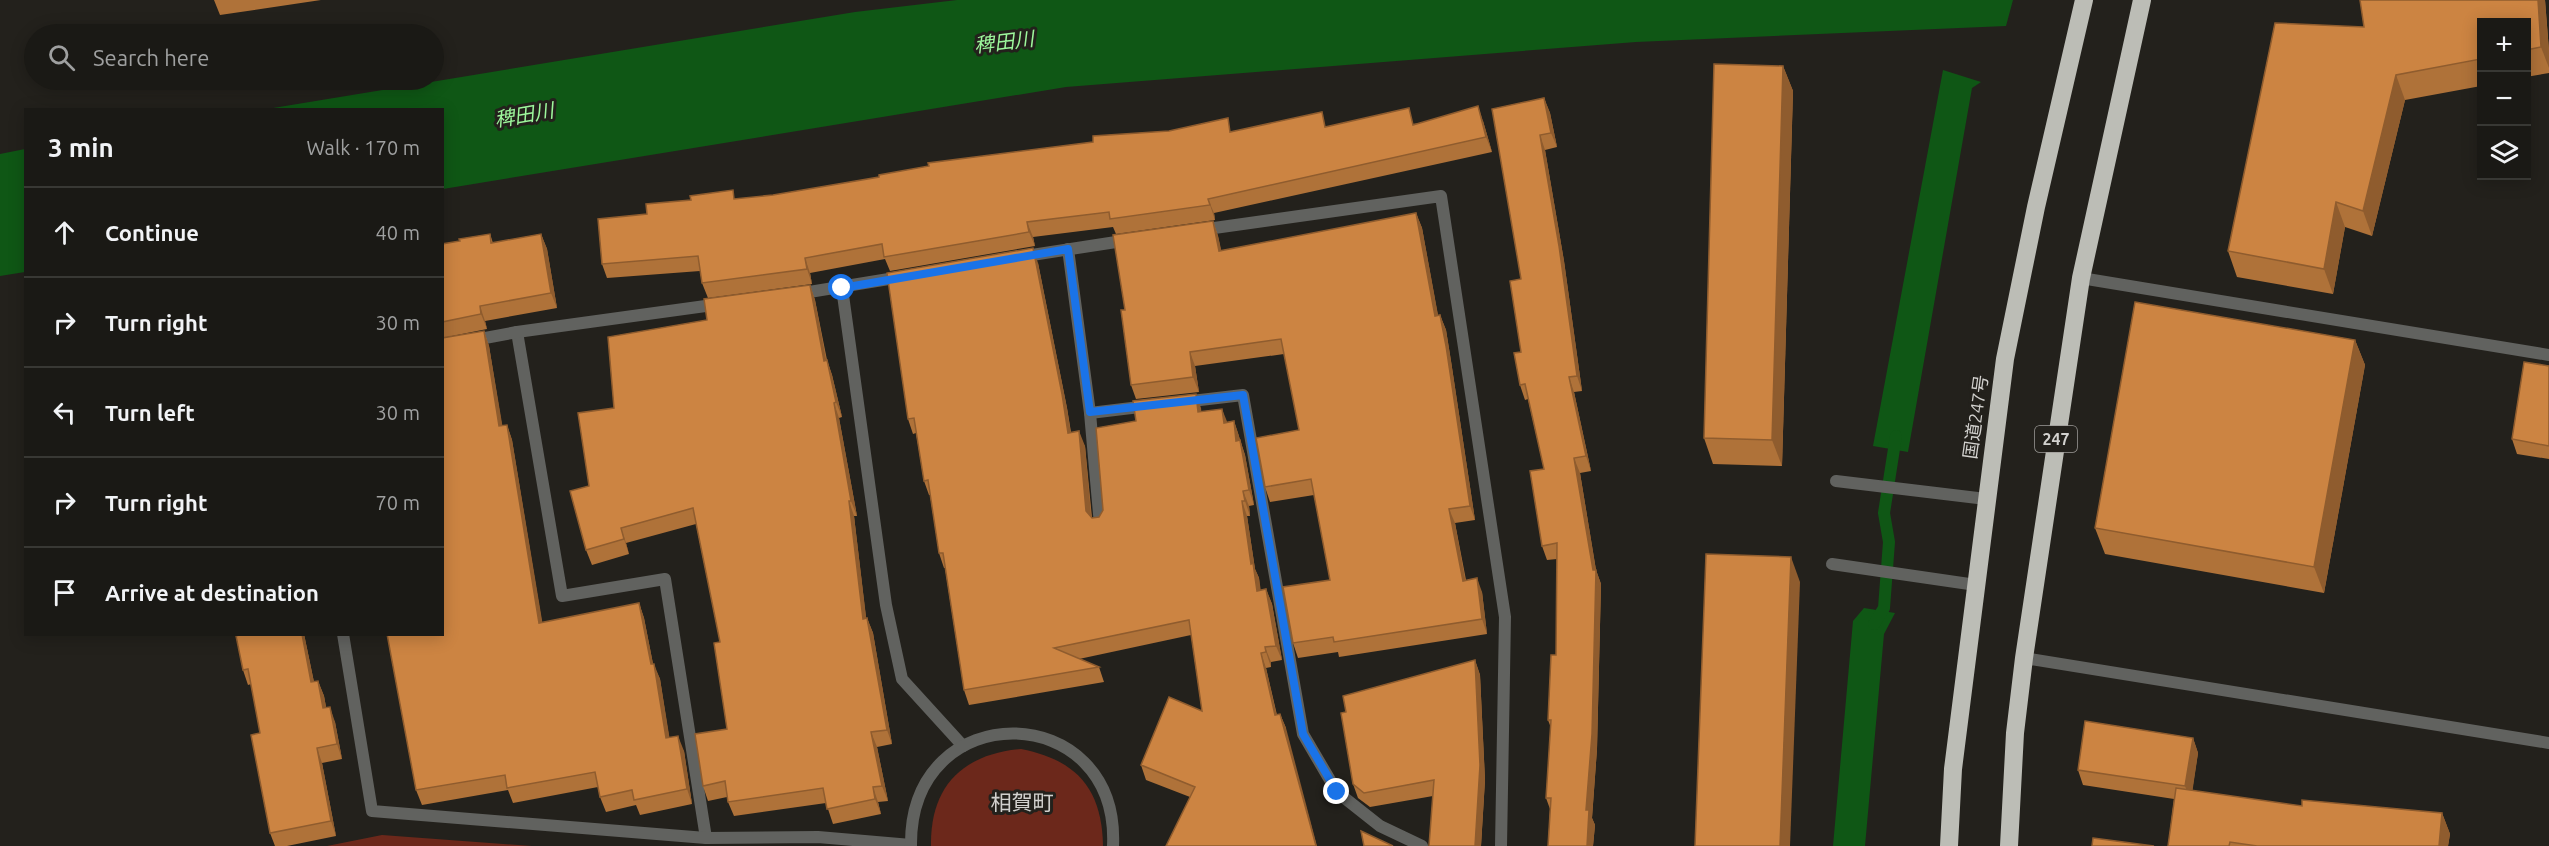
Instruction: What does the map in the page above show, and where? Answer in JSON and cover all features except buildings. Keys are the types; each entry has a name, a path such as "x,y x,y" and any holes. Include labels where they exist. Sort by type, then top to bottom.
{"highway":[{"name":"国道247号","path":"1949,846 1953,769 2005,359 2036,207 2084,0"},
{"name":"247","path":"2009,846 2014,733 2080,278 2142,0"}],"street":[{"path":"1185,232 1441,196 1505,617 1501,846"},
{"path":"1011,258 1138,239"},
{"path":"1068,249 1090,412 1100,525"},
{"path":"784,296 910,276"},
{"path":"2080,278 2549,355"},
{"path":"842,288 886,604 902,679 963,746"},
{"path":"444,345 517,332 737,302"},
{"path":"517,332 562,596 665,579 706,838"},
{"path":"1090,412 1243,395 1303,734 1337,792 1380,826 1422,846"},
{"path":"1836,481 1986,499"},
{"path":"1832,564 1976,585"},
{"path":"343,636 372,811 706,838 818,837 911,845 913,811 927,779 950,754 963,746 980,738 1013,732 1046,738 1076,754 1098,779 1111,811 1113,846"},
{"path":"2024,658 2549,742"}],"shaded area":[{"path":"1021,749 1057,761 1071,769 1083,780 1098,808 1103,846 931,846 936,806 954,777 967,766 982,758"},
{"path":"382,835 532,846 327,846"}],"water":[{"name":"稗田川","path":"957,0 2013,0 2006,26 1636,42 1066,87 444,189 444,108 273,108 382,90 444,90 444,80 855,12"},
{"path":"1943,70 1981,82 1972,88 1908,452 1873,446"},
{"path":"24,149 24,272 0,276 0,154"},
{"path":"1864,608 1895,613 1884,634 1865,846 1833,846 1853,621"}],"waterway":[{"path":"1874,624 1884,608 1889,542 1884,513 1896,436"}],"district":[{"name":"相賀町","path":"1022,803"}],"route":[{"path":"842,288 1068,249 1090,412 1243,395 1303,734 1337,792"}]}
